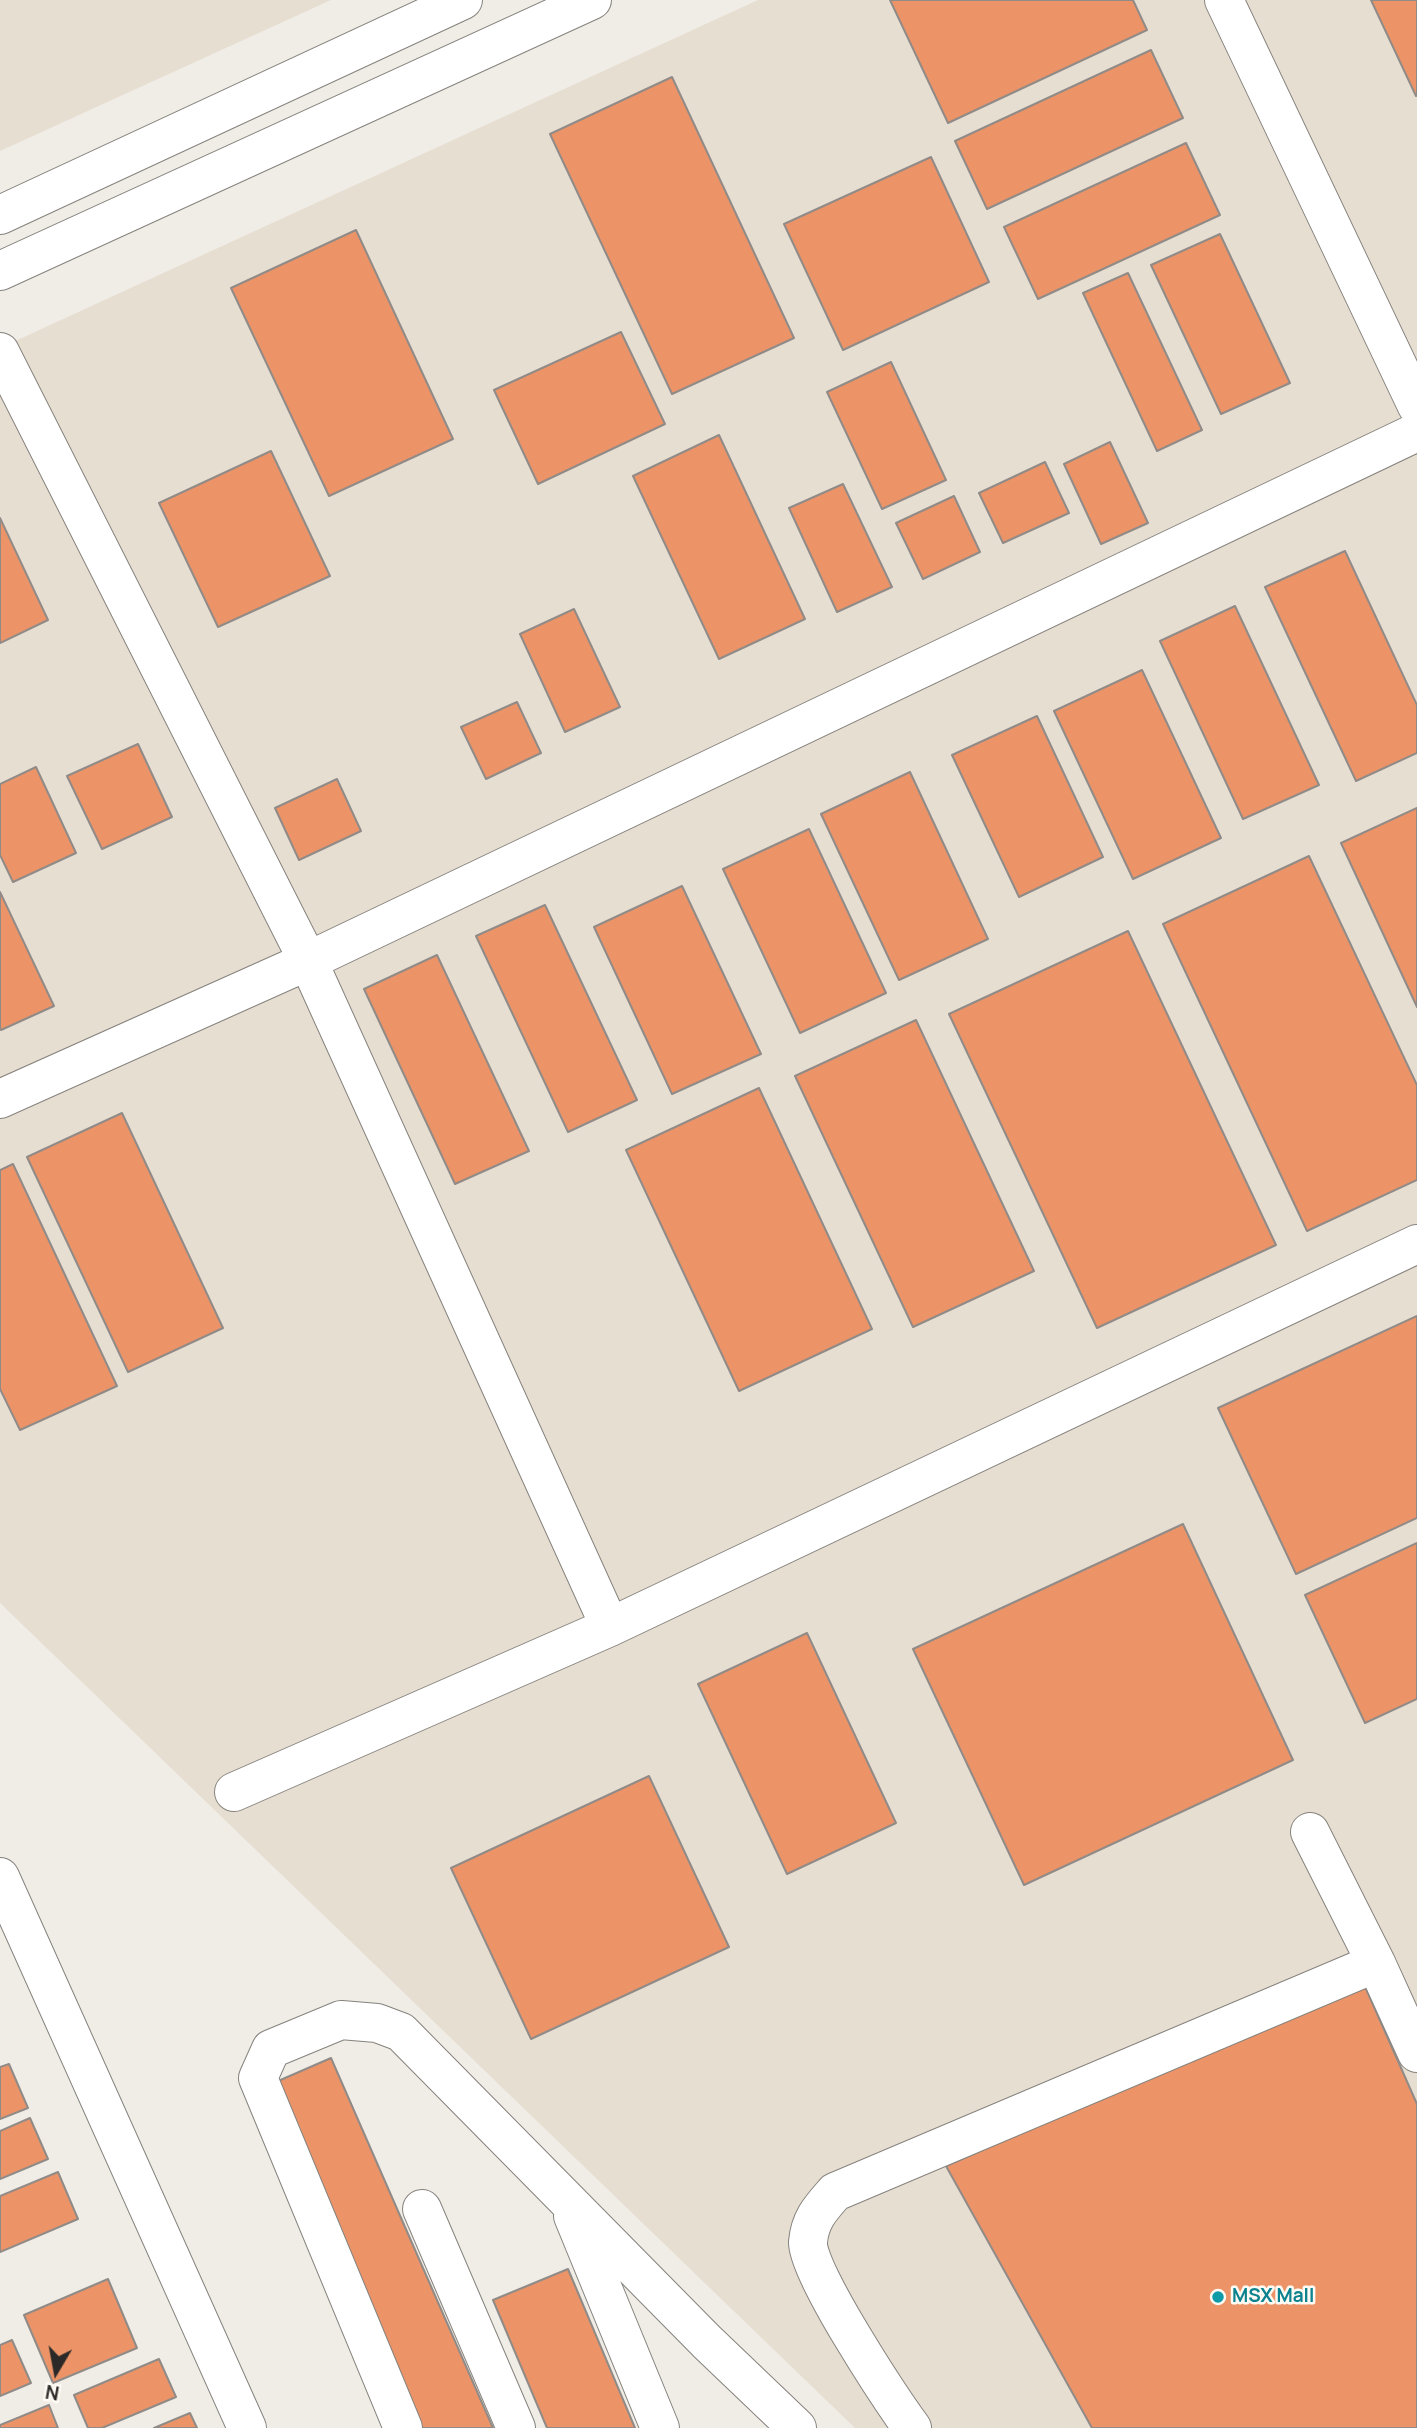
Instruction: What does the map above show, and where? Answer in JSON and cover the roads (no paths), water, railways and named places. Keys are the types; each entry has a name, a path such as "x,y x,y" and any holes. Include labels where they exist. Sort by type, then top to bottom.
{"street":[{"path":"0,215 463,0"},
{"path":"0,271 592,0"},
{"path":"1224,0 1417,406"},
{"path":"0,352 308,961 610,1627"},
{"path":"0,1099 308,961 1417,432"},
{"path":"234,1792 610,1627 1417,1244"},
{"path":"1310,1832 1376,1963 1417,2053"},
{"path":"0,1877 247,2428"},
{"path":"912,2428 885,2390 822,2281 808,2245 812,2218 835,2192 1376,1963"},
{"path":"403,2428 258,2078 271,2049 341,2020 377,2023 401,2032 707,2342 797,2428"},
{"path":"566,2199 660,2428"},
{"path":"422,2209 516,2428"}],"place":[{"name":"MSX Mall","path":"1218,2297"}]}
